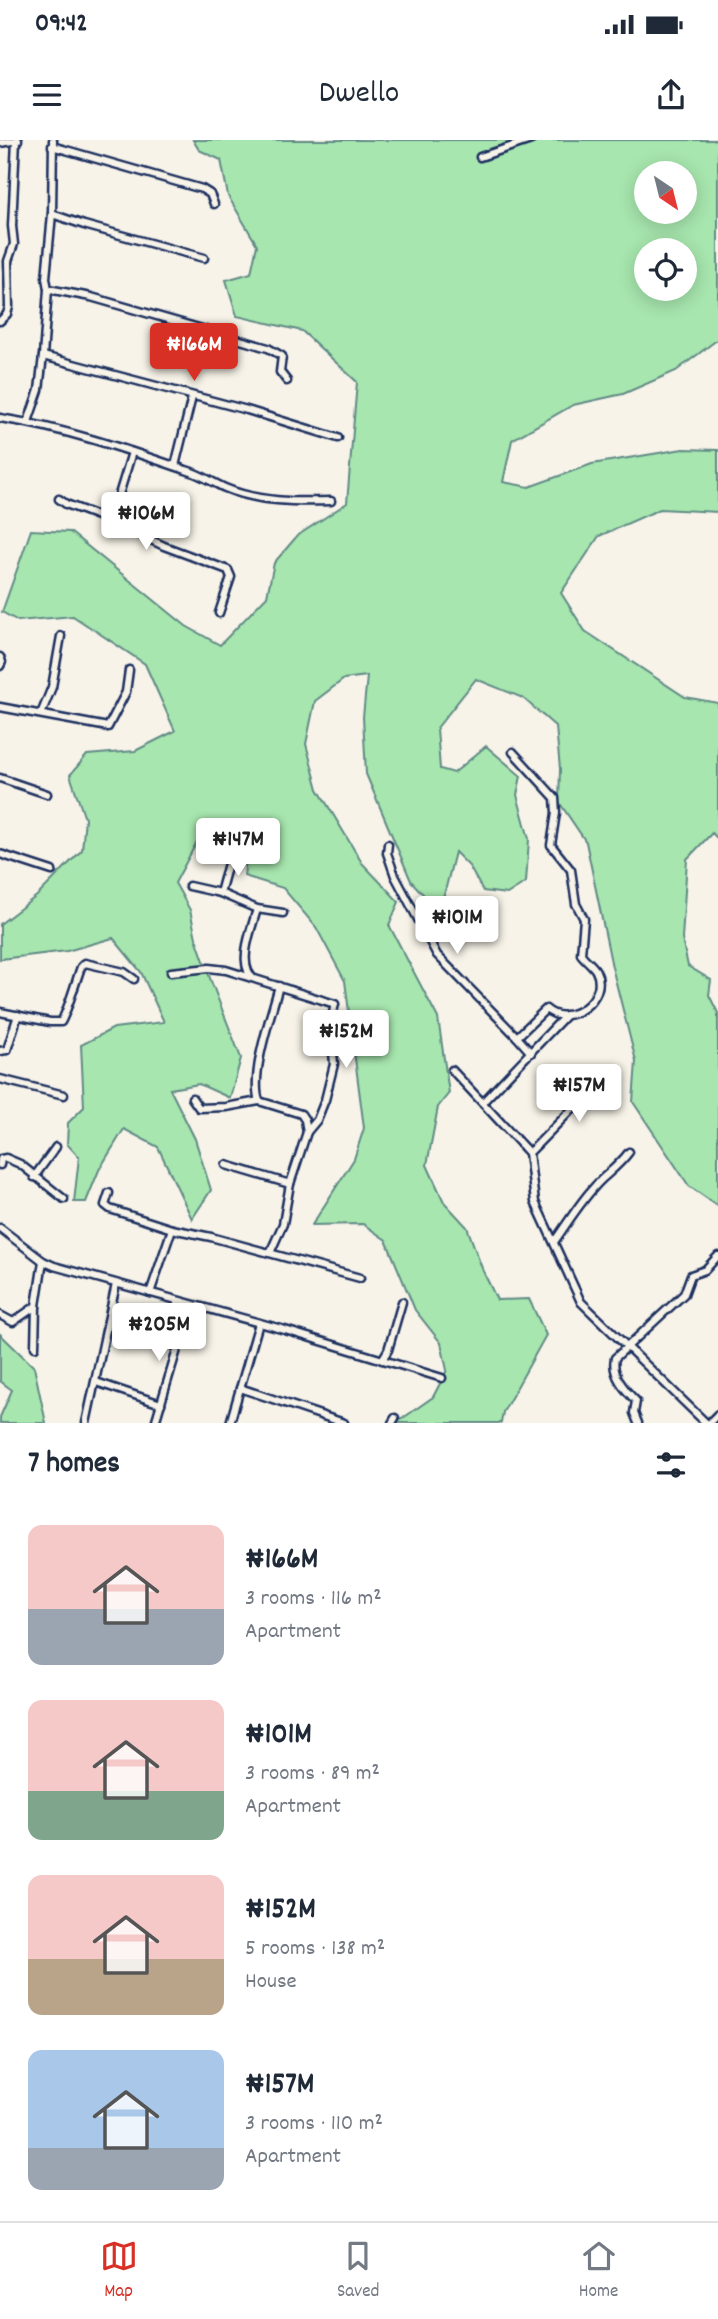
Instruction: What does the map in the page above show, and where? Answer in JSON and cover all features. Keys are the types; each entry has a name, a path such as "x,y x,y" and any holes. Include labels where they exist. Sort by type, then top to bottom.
{"street":[{"path":"0,144 17,140 13,244 8,261 9,307 7,314 0,321"},
{"path":"480,157 531,140"},
{"path":"27,422 39,390 43,356 52,214 53,143 202,189 210,194 214,204"},
{"path":"52,214 204,258"},
{"path":"48,289 91,297 268,348 282,356 280,372 287,381"},
{"path":"43,356 247,410 338,438"},
{"path":"175,466 192,397"},
{"path":"0,418 27,422 132,452 201,474 225,487 250,495 291,501 331,501"},
{"path":"111,521 132,452"},
{"path":"59,499 164,547 228,570 231,577 219,613"},
{"path":"41,713 52,687 61,635"},
{"path":"0,657 0,666"},
{"path":"0,707 108,727 126,692 128,670"},
{"path":"513,752 555,798 556,813 551,845 569,866 576,904 584,919 581,954 597,971 597,993 576,1014 557,1016 546,1009 517,1037"},
{"path":"0,778 47,793"},
{"path":"388,844 387,853 395,876 437,955 531,1053"},
{"path":"0,854 52,871"},
{"path":"220,893 230,856"},
{"path":"189,886 220,893 257,909 283,914"},
{"path":"252,978 246,970 246,957 257,909"},
{"path":"0,1013 61,1022 65,1018 68,1001 81,967 85,963 124,972 134,979"},
{"path":"171,972 209,968 226,970 335,1004 327,1038 332,1041 335,1051 330,1082 317,1119 307,1132 290,1184 283,1224 270,1253"},
{"path":"259,1101 256,1091 258,1070 279,986"},
{"path":"483,1102 566,1014"},
{"path":"0,1051 7,1050 18,1015"},
{"path":"452,1070 529,1153 535,1202 581,1302 707,1423 718,1414"},
{"path":"529,1153 588,1093 593,1075"},
{"path":"0,1079 64,1095"},
{"path":"192,1098 199,1108 226,1107 259,1101 301,1114 306,1119 307,1132"},
{"path":"34,1177 56,1147"},
{"path":"554,1242 602,1179 617,1168 629,1152"},
{"path":"0,1165 1,1160 6,1158 20,1164 64,1199"},
{"path":"226,1165 290,1184"},
{"path":"109,1193 107,1208 172,1229 360,1278"},
{"path":"0,1228 43,1261 442,1378"},
{"path":"150,1293 172,1229"},
{"path":"638,1423 634,1413 636,1401 624,1389 613,1366 615,1358 684,1294 691,1275 709,1267 718,1256"},
{"path":"35,1347 36,1306 43,1261"},
{"path":"86,1423 116,1284"},
{"path":"155,1423 185,1323 177,1301"},
{"path":"382,1360 388,1350 402,1302"},
{"path":"0,1315 13,1322 36,1306"},
{"path":"230,1423 259,1323"},
{"path":"96,1382 161,1404"},
{"path":"240,1388 344,1423"}],"green space":[{"path":"193,140 718,140 718,339 676,371 623,394 573,405 512,440 503,482 529,487 592,464 683,449 718,450 718,512 660,509 599,536 561,593 585,631 685,697 718,703 718,839 712,833 687,859 682,939 688,966 711,980 709,995 718,1013 718,1206 689,1186 633,1102 636,1061 612,967 586,842 559,802 560,769 556,727 523,698 476,679 437,728 440,769 454,773 486,746 521,776 517,795 529,839 526,882 507,894 483,891 469,866 455,852 444,895 431,903 411,881 366,774 363,717 367,676 344,679 315,701 306,744 318,789 362,863 399,902 389,925 438,1018 449,1093 438,1107 427,1165 444,1202 467,1227 497,1300 529,1299 546,1335 503,1412 501,1423 396,1423 433,1397 447,1370 441,1343 415,1310 386,1240 363,1224 312,1225 354,1159 364,1128 345,981 316,927 283,888 244,876 248,841 226,825 200,836 175,883 190,910 196,938 241,1058 230,1098 199,1084 170,1089 195,1139 211,1190 192,1219 158,1147 124,1129 99,1170 86,1202 74,1202 79,1157 67,1144 68,1123 84,1107 81,1045 114,1028 164,1022 141,972 113,938 67,951 0,959 0,924 38,895 82,850 85,819 70,775 87,755 135,751 175,731 145,664 73,616 18,621 2,612 31,530 70,532 186,626 220,645 267,596 274,563 297,536 347,503 357,382 302,331 237,316 226,280 251,273 257,245 228,196 221,160 199,150"},
{"path":"0,1334 34,1367 46,1423 0,1423 12,1390 0,1381"}]}
